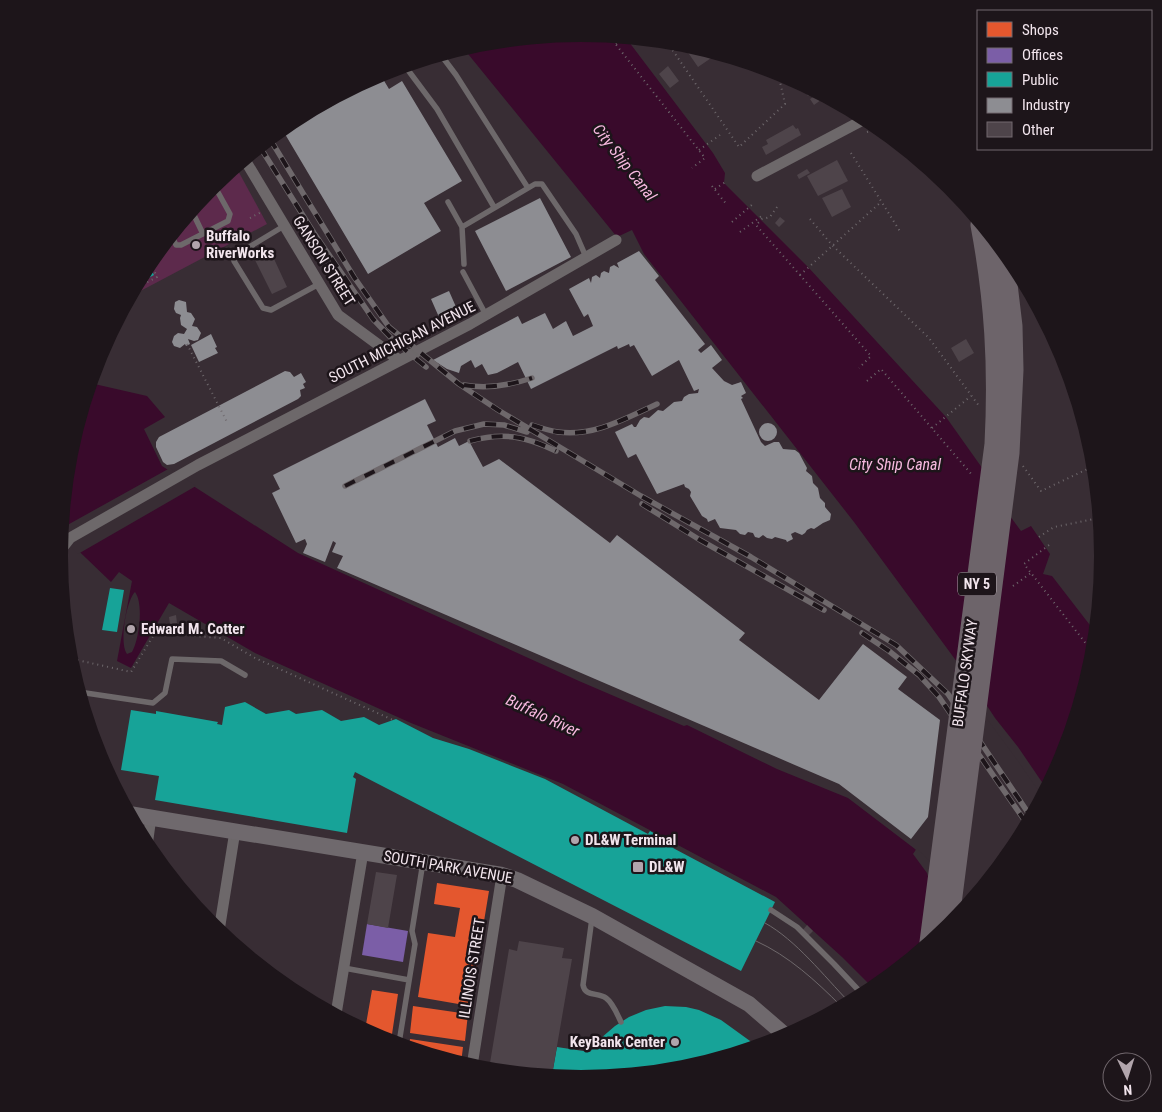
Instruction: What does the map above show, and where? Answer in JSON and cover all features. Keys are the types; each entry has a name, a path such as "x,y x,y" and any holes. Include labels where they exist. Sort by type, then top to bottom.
{"highway":[{"name":"BUFFALO SKYWAY","path":"931,931 995,444 997,386 995,323 990,273 983,237"},
{"name":"BUFFALO SKYWAY","path":"950,913 1009,453 1013,388 1012,335 1006,268"}],"street":[{"path":"757,176 856,122"},
{"name":"GANSON STREET","path":"248,165 338,315 399,360"},
{"name":"SOUTH MICHIGAN AVENUE","path":"68,540 198,464 486,315 616,240"},
{"name":"SOUTH PARK AVENUE","path":"137,815 502,875 517,880 592,916 749,1004 766,1016 779,1029"},
{"path":"149,833 151,817"},
{"path":"221,921 235,831"},
{"path":"337,1008 363,852"},
{"name":"ILLINOIS STREET","path":"473,1058 502,875"}],"lane":[{"path":"444,61 456,76 528,188"},
{"path":"410,72 437,109 494,207"},
{"path":"462,227 535,184 542,184 576,234 586,257"},
{"path":"175,242 181,245 228,220 230,214 218,193"},
{"path":"448,202 462,227 464,264"},
{"path":"195,217 203,234"},
{"path":"284,226 236,255 234,261 263,308 271,310 319,284"},
{"path":"463,272 486,315"},
{"path":"86,693 153,703 165,693 172,659 221,662 245,674"},
{"path":"400,1036 415,944 412,931 423,862"},
{"path":"771,910 797,927 857,989"},
{"path":"592,916 584,989 608,1000 621,1022"},
{"path":"344,968 409,980"}],"path":[{"path":"616,44 705,158 692,168"},
{"path":"673,51 739,148 785,104 780,83"},
{"path":"699,150 720,135"},
{"path":"851,153 901,233"},
{"path":"715,189 727,181"},
{"path":"712,186 727,205"},
{"path":"800,276 881,202"},
{"path":"732,222 754,203"},
{"path":"777,207 770,216 762,219 756,225 871,356 859,368"},
{"path":"250,218 263,212"},
{"path":"740,232 763,214"},
{"path":"810,219 832,245 929,338 983,412"},
{"path":"147,282 157,277 154,271"},
{"path":"187,344 227,422"},
{"path":"867,380 881,369 975,477"},
{"path":"932,428 971,396"},
{"path":"1018,459 1041,491 1087,469"},
{"path":"1039,537 1054,527 1093,519"},
{"path":"1049,545 1024,564 1087,645"},
{"path":"1013,586 1031,573"}],"shaded area":[{"name":"Buffalo RiverWorks","path":"239,173 267,224 142,290 174,243 195,217"}],"water":[{"name":"City Ship Canal","path":"581,42 632,46 713,153 725,173 724,183 808,267 946,417 985,472 999,501 1021,531 1031,526 1050,554 1043,574 1052,576 1090,625 1077,689 1055,753 1039,788 954,671 960,666 854,522 644,254 632,230 617,237 469,55 514,47"},
{"name":"Buffalo River","path":"97,385 147,396 165,417 144,429 162,466 298,553 579,681 684,726 687,725 777,769 848,798 915,849 962,900 920,942 867,982 776,897 563,784 411,723 255,653 169,603 131,668 117,661 126,613 132,581 119,572 111,582 68,541 72,489 77,456","holes":["135,592 138,598 140,613 138,631 135,646 132,652 127,654 124,632 129,604"]}],"pier":[{"path":"170,468 196,486 78,554 68,544 69,524"},
{"path":"961,666 995,718 1042,782 1038,790 1018,761 953,673"},
{"path":"917,848 964,898 955,908 929,880 927,873 913,854"}],"building: Shops":[{"path":"437,883 489,891 470,1006 418,997 428,933 455,937 460,908 434,904"},
{"path":"372,990 398,994 392,1033 366,1022"},
{"path":"413,1006 468,1014 465,1041 410,1033"},
{"path":"410,1040 463,1047 462,1055 448,1052"}],"building: Offices":[{"path":"367,924 408,931 403,962 362,955"}],"building: Public":[{"path":"110,588 124,590 117,632 102,630"},
{"name":"DL&W Terminal","path":"245,702 266,714 289,710 296,714 322,710 341,721 364,717 379,725 396,719 433,738 469,749 545,779 648,834 650,831 675,845 673,848 775,902 741,971 355,772 353,777 356,779 347,833 155,800 159,776 121,770 131,710 156,714 156,711 218,722 217,724 222,725 225,707"},
{"name":"KeyBank Center","path":"665,1006 699,1010 721,1020 750,1041 681,1060 648,1065 581,1070 553,1068 557,1047 590,1052 601,1038 615,1026 629,1017 646,1010"}],"building: Industry":[{"path":"402,81 462,181 424,203 441,231 368,274 286,136 324,111 354,95 385,82 389,89"},
{"path":"540,198 571,257 506,291 475,231"},
{"path":"639,251 659,276 655,280 705,344 698,350 701,353 711,345 722,360 712,368 724,381 732,385 741,382 746,393 741,396 743,398 741,399 761,442 765,446 779,442 783,449 795,450 799,453 807,468 806,471 812,476 813,483 818,488 820,498 831,514 830,520 814,529 807,530 802,535 795,532 791,534 793,539 787,542 775,537 772,539 767,538 763,535 759,538 755,537 753,533 748,532 745,535 740,534 736,530 720,528 715,519 708,522 702,516 690,496 691,492 684,484 657,494 636,454 628,458 615,432 632,424 636,427 644,417 649,418 658,410 663,411 674,402 682,401 689,394 698,393 699,389 694,391 679,360 652,376 634,345 630,347 629,344 618,349 617,346 531,389 518,362 497,373 488,375 482,364 475,368 471,360 461,366 459,373 447,369 433,360 518,316 522,324 545,313 553,329 566,321 573,336 593,326 588,314 584,317 569,289 589,278 591,283 592,277 596,275 600,278 601,273 604,271 609,273 610,267 614,265 619,268 617,263"},
{"path":"449,291 460,316 442,324 431,299"},
{"path":"179,300 186,302 187,312 191,313 195,319 192,326 197,327 201,333 198,340 188,339 190,344 186,346 185,344 180,348 174,346 172,342 174,336 178,333 184,334 187,329 181,325 181,315 176,313 174,309 175,302"},
{"path":"211,334 218,353 199,362 191,345"},
{"path":"285,371 290,372 294,377 301,373 306,382 303,384 305,388 300,390 301,396 298,399 174,464 167,465 163,462 156,447 159,437"},
{"path":"425,399 436,421 427,425 438,447 455,438 459,446 469,441 483,467 499,459 610,543 617,535 745,633 739,640 819,700 863,644 907,677 898,689 940,720 928,817 911,839 839,784 337,568 343,556 332,552 336,543 333,541 325,562 303,553 307,544 305,539 296,543 272,493 280,489 273,475"},
{"path":"768,423 774,426 777,432 774,438 768,441 762,438 759,432 762,426"}],"building: Other":[{"path":"689,54 710,59 698,67"},
{"path":"668,66 679,81 670,88 659,74"},
{"path":"813,97 819,101 814,105 810,99"},
{"path":"793,125 796,129 798,128 801,135 766,155 762,147 768,144 766,140"},
{"path":"837,160 848,181 818,196 807,176"},
{"path":"807,169 810,173 799,179 797,175"},
{"path":"842,189 851,207 832,217 822,198"},
{"path":"780,217 785,221 779,227 775,223"},
{"path":"269,248 287,287 272,294 253,256"},
{"path":"966,339 974,353 959,362 951,348"},
{"path":"176,615 177,623 170,624 169,617"},
{"path":"376,872 397,875 388,928 367,924"},
{"path":"807,925 813,931 808,936 802,931"},
{"path":"519,941 564,948 562,958 572,959 553,1068 490,1061 509,949 517,951"}],"tram line":[{"path":"765,923 799,949 844,997"},
{"path":"756,941 791,962 812,978 837,1002"}],"railway":[{"path":"274,145 354,277 389,327 459,384 498,410 641,496 751,557 896,645 948,694 1027,811"},
{"path":"264,153 314,233 373,319 392,339 426,367"},
{"path":"464,385 498,386 532,378"},
{"path":"532,425 558,432 584,432 609,425 657,404"},
{"path":"345,486 455,431 484,424 504,425 527,432"},
{"path":"470,441 482,438 514,437 534,442 556,451"},
{"path":"642,504 700,540 824,610"},
{"path":"862,633 889,651 919,675 939,697 1023,818"}],"place":[{"name":"Buffalo RiverWorks","path":"196,245"},
{"name":"Edward M. Cotter","path":"131,629"},
{"name":"DL&W Terminal","path":"575,840"},
{"name":"DL&W","path":"638,867"},
{"name":"KeyBank Center","path":"675,1042"}]}
